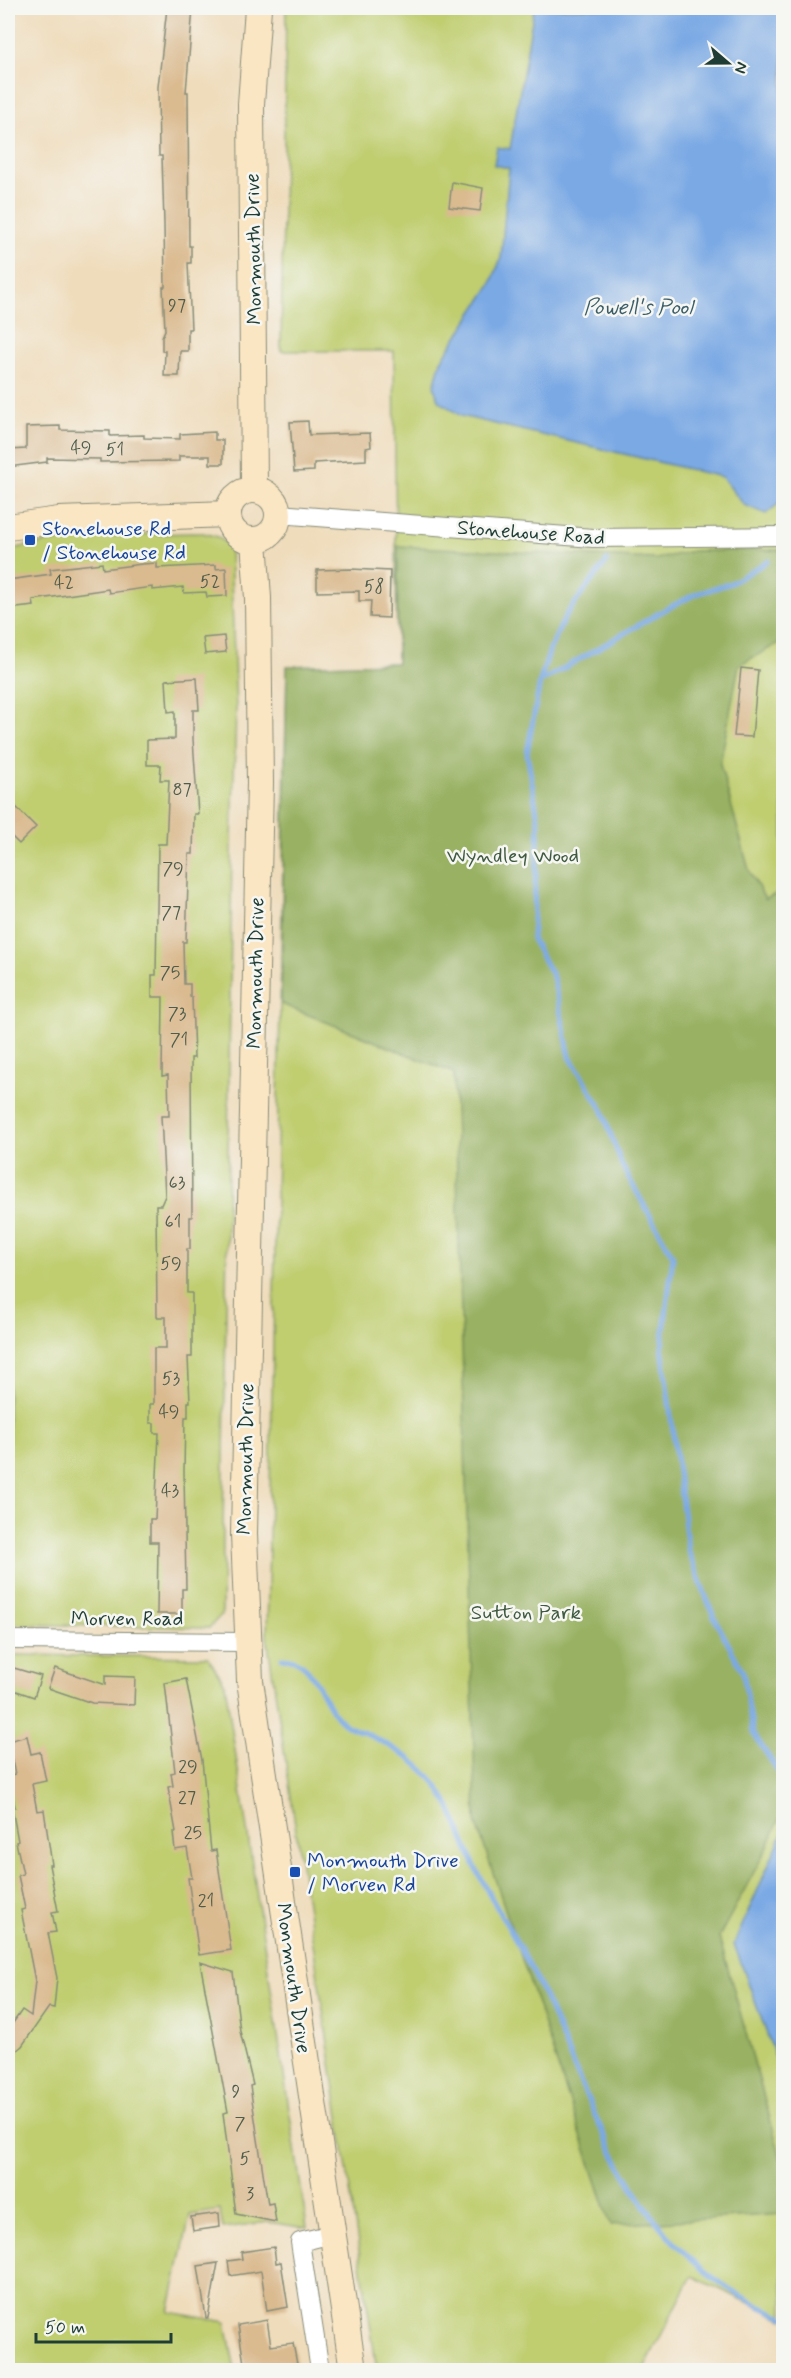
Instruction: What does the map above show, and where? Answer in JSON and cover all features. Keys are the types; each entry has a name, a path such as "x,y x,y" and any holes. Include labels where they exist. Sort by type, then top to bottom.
{"street":[{"name":"Monmouth Drive","path":"254,490 251,104 258,8"},
{"path":"254,490 265,493 274,501 278,514 273,530 265,537 254,540 240,537 231,528 228,514 232,501 242,492 254,490"},
{"path":"8,527 59,520 228,514"},
{"name":"Stonehouse Road","path":"278,514 593,538 783,536"},
{"name":"Monmouth Drive","path":"254,540 258,598 260,783 246,1403 246,1642 353,2370"},
{"name":"Morven Road","path":"8,1640 246,1642"},
{"path":"320,2370 300,2242 332,2234"}],"green space":[{"name":"Sutton Park","path":"286,8 783,8 783,2319 692,2276 643,2370 377,2370 267,1637 287,666 397,663 394,351 281,351"},
{"path":"203,533 218,537 230,547 236,710 232,840 222,1614 209,1628 8,1624 8,550 81,538"},
{"name":"Wyndley Wood","path":"398,546 656,559 693,551 783,550 783,641 739,665 720,764 749,870 765,899 783,891 784,1809 768,1846 719,1937 783,2165 783,2214 611,2225 476,1822 454,1073 281,1004 287,666 397,663"},
{"path":"8,1655 208,1657 225,1684 307,2228 268,2222 223,2228 220,2210 190,2215 169,2312 226,2322 235,2370 8,2370"}],"water":[{"name":"Powell's Pool","path":"531,8 783,8 784,499 766,514 744,505 722,477 461,416 438,400 434,386 441,361 490,286 501,258 509,168 494,165 497,147 510,149 534,9"},
{"path":"783,1832 784,2078 734,1944"}],"building":[{"path":"167,8 193,8 186,92 188,92 191,263 188,263 191,329 188,329 188,351 180,351 179,376 164,376 165,351 162,351 162,337 165,330 163,287 165,287 158,87"},
{"path":"452,182 483,188 480,211 449,207"},
{"path":"308,421 309,435 370,433 371,447 366,448 366,460 314,463 314,471 294,472 290,422"},
{"path":"60,426 60,430 110,431 110,436 144,435 144,438 180,439 180,434 215,432 215,440 223,440 223,464 210,464 210,456 179,456 179,461 100,462 100,459 47,458 47,462 8,467 8,450 26,449 26,427"},
{"path":"102,563 103,569 157,563 157,568 216,565 216,569 226,568 227,596 207,597 206,592 184,593 183,587 152,590 152,587 109,593 108,589 33,600 34,606 8,609 8,580 51,574 50,569"},
{"path":"317,570 390,571 389,618 370,617 371,601 359,601 359,591 317,592"},
{"path":"224,636 226,652 205,654 203,638"},
{"path":"741,668 758,670 752,737 734,736"},
{"path":"197,678 199,710 193,710 193,739 198,814 194,814 193,854 189,854 186,942 183,942 184,984 190,984 190,997 192,997 194,1058 191,1058 192,1217 190,1217 190,1249 187,1249 187,1293 192,1293 192,1357 188,1357 190,1402 188,1402 188,1417 185,1417 186,1589 182,1589 182,1614 157,1614 158,1542 150,1542 150,1519 155,1519 159,1433 154,1433 154,1423 150,1423 150,1404 154,1404 154,1348 166,1348 166,1317 157,1317 156,1205 161,1205 165,1196 161,1116 169,1116 168,1075 162,1076 163,997 152,997 152,975 156,975 158,844 166,844 169,780 160,780 161,765 147,765 147,740 175,739 175,711 168,712 166,680"},
{"path":"8,799 36,827 19,844 8,833"},
{"path":"14,1668 41,1676 34,1697 8,1688"},
{"path":"55,1668 105,1685 105,1676 135,1677 134,1705 92,1703 48,1688"},
{"path":"186,1679 202,1760 211,1851 216,1850 231,1950 199,1955 188,1878 192,1878 187,1848 175,1850 173,1832 176,1832 168,1787 173,1786 171,1773 175,1772 165,1683"},
{"path":"27,1736 31,1754 40,1752 46,1781 32,1784 37,1811 44,1810 52,1865 49,1865 58,1911 52,1912 56,1932 48,1933 57,1978 54,2008 49,2007 22,2046 8,2058 8,2030 22,2010 31,2016 35,1981 21,1910 25,1909 18,1875 23,1874 16,1842 18,1841 12,1808 15,1807 9,1776 15,1774 8,1741"},
{"path":"200,1962 233,1972 240,2031 253,2085 250,2086 268,2204 273,2203 276,2222 236,2214 223,2113 228,2112"},
{"path":"219,2213 220,2227 193,2231 191,2217"},
{"path":"274,2247 276,2263 281,2262 288,2307 267,2311 261,2271 230,2276 228,2261 242,2259 241,2252"},
{"path":"218,2263 208,2318 206,2318 198,2266"},
{"path":"267,2320 271,2346 293,2343 297,2364 245,2370 238,2325"}],"waterway":[{"path":"540,681 550,649 566,615 607,561"},
{"path":"768,561 731,583 696,594 666,609 540,682 527,753 539,825 532,939 553,977 570,1057 602,1109 622,1166 673,1256 662,1347 688,1550 714,1617 743,1672 753,1733 784,1780"},
{"path":"282,1658 303,1665 343,1723 401,1753 432,1779 451,1809 474,1864 541,1989 604,2136 628,2180 657,2222 691,2259 733,2291 784,2317"}],"place":[{"name":"Stonehouse Rd / Stonehouse Rd","path":"30,540"},
{"name":"Monmouth Drive / Morven Rd","path":"295,1872"}]}
